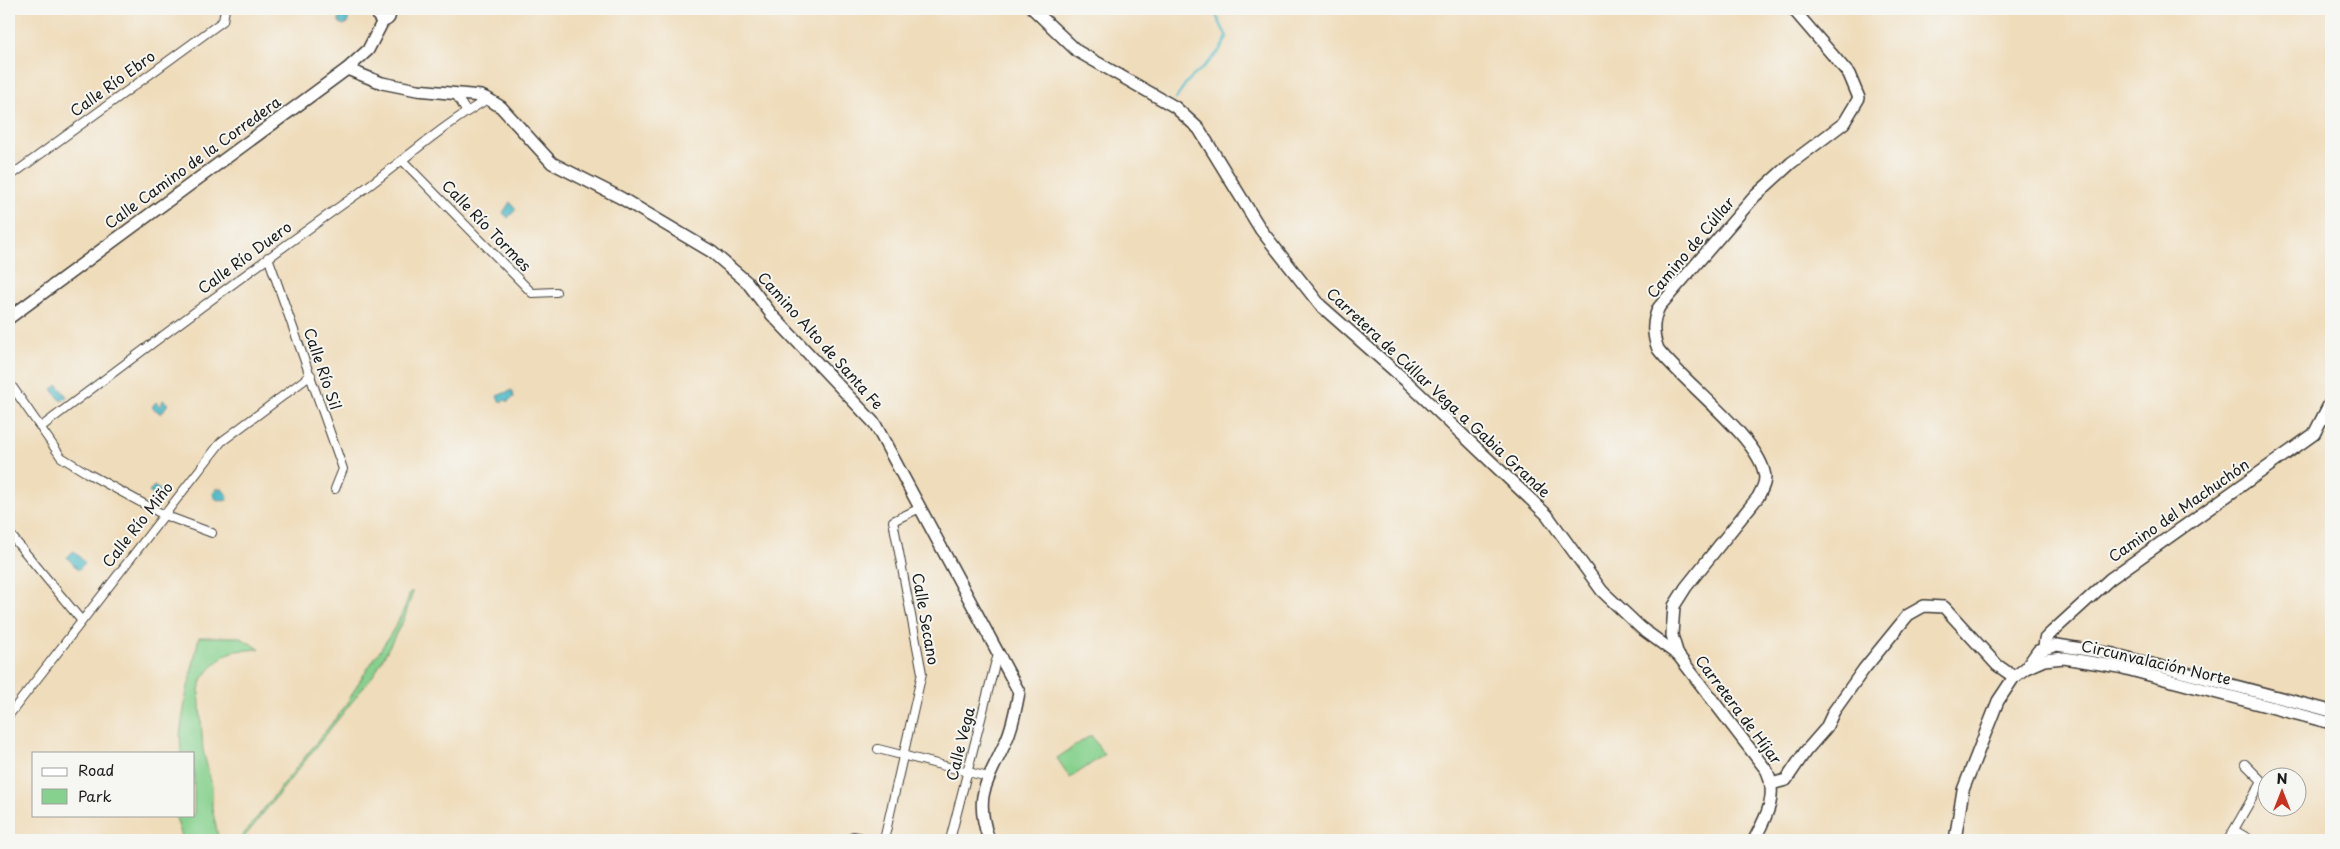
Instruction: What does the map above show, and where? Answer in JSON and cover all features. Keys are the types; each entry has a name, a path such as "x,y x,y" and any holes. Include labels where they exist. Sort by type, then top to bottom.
{"street":[{"name":"Calle Río Ebro","path":"9,177 223,21 225,9"},
{"name":"Carretera de Cúllar Vega a Gabia Grande","path":"1033,9 1077,51 1175,107 1199,129 1261,230 1320,305 1406,381 1546,515 1602,591 1641,628 1678,655"},
{"name":"Camino de Cúllar","path":"1678,655 1672,635 1674,606 1686,587 1758,497 1765,483 1764,472 1758,456 1658,349 1654,337 1654,324 1659,307 1729,224 1755,196 1791,163 1844,123 1859,98 1849,74 1793,9"},
{"name":"Calle Camino de la Corredera","path":"9,318 347,69 368,50 385,12"},
{"name":"Camino Alto de Santa Fe","path":"347,69 382,83 417,90 481,96 502,107 552,163 621,198 712,252 748,282 772,315 875,424 1002,656 1019,692 1007,740 988,777 981,810 989,840"},
{"path":"455,93 466,111"},
{"name":"Calle Río Duero","path":"41,427 268,257 403,161 466,111 488,99"},
{"name":"Calle Río Tormes","path":"403,161 532,293 556,292"},
{"name":"Calle Río Sil","path":"268,257 343,469 335,489"},
{"name":"Calle Río Miño","path":"9,715 221,442 311,375"},
{"path":"9,382 61,457 87,474 164,514 212,533"},
{"name":"Camino del Machuchón","path":"2044,647 2045,639 2110,579 2314,434 2331,401"},
{"name":"Calle Secano","path":"884,840 922,673 893,520 920,508"},
{"path":"9,533 81,620"},
{"path":"1755,840 1772,802 1772,784 1786,780 1805,752 1826,728 1834,711 1864,669 1904,619 1918,608 1931,605 1944,607 1997,665 2014,677"},
{"name":"Circunvalación Norte","path":"2044,647 2057,645 2112,654 2331,712"},
{"path":"1955,840 1962,790 1998,701 2014,677 2026,668 2038,651 2044,647 2048,652 2064,658"},
{"name":"Carretera de Híjar","path":"1678,655 1762,762 1772,784"},
{"name":"Calle Vega","path":"950,840 995,664 997,658 1002,656"},
{"name":"Circunvalación Norte","path":"2026,668 2044,660 2064,658 2128,669 2331,723"},
{"path":"878,749 988,777"},
{"path":"2228,840 2262,781 2245,764"},
{"path":"2234,830 2251,840"},
{"path":"852,836 873,840"}],"green space":[{"path":"410,592 413,592 404,619 375,673 242,840 239,840 347,704 398,622"},
{"path":"199,637 239,637 260,649 235,651 225,655 203,678 199,689 203,750 212,786 212,808 219,840 183,840 176,818 176,816 195,816 195,752 181,752 180,735 186,696"},
{"path":"1091,735 1104,755 1070,778 1057,758"}],"water":[{"path":"339,9 348,9 348,23 343,25 339,22"},
{"path":"510,202 516,209 508,218 503,213"},
{"path":"58,385 67,397 61,401 52,389"},
{"path":"512,390 514,397 508,402 506,400 500,402 497,396"},
{"path":"163,400 168,404 161,414 152,407 156,402 161,407"},
{"path":"154,486 165,494 161,500 149,492"},
{"path":"216,489 222,489 228,496 227,500 220,501 215,498 213,494"},
{"path":"74,551 85,563 78,570 67,557"}],"waterway":[{"path":"1176,99 1188,81 1216,55 1227,37 1213,9"}]}
